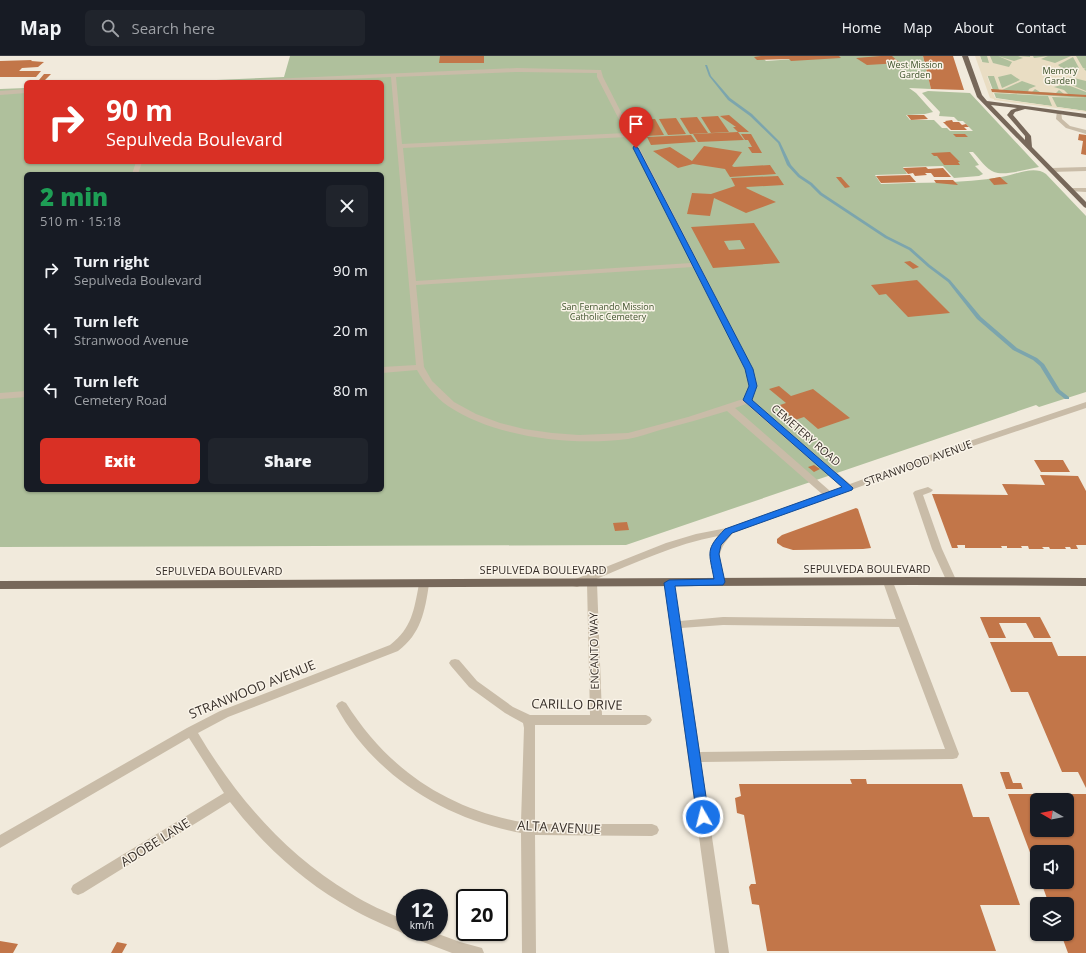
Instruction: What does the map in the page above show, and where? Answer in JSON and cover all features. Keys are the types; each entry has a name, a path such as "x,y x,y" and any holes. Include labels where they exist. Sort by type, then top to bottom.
{"main road":[{"path":"966,56 976,91 984,102 1086,206"},
{"path":"984,102 1086,116"},
{"path":"1029,147 1028,136 1010,115 1011,112 1017,109 1030,108"},
{"name":"SEPULVEDA BOULEVARD","path":"0,585 912,581 1086,582"}],"street":[{"path":"289,80 393,75 517,70 599,71 629,135 749,369 753,386 747,400 685,422 629,435 585,439 546,436 515,430 482,420 454,406 434,388 420,367 414,283 393,75"},
{"path":"0,93 24,91"},
{"path":"1058,112 1059,118 1068,127 1086,132"},
{"path":"401,146 629,135"},
{"path":"1051,170 1086,169"},
{"path":"1071,190 1086,190"},
{"path":"414,283 696,265"},
{"path":"384,370 420,367"},
{"path":"0,396 24,394"},
{"name":"CEMETERY ROAD","path":"747,400 848,488"},
{"name":"STRANWOOD AVENUE","path":"577,583 670,545 696,537 729,531 946,452 1086,405"},
{"path":"728,407 829,495"},
{"path":"928,490 918,493 937,549 952,582"},
{"path":"720,582 714,554 717,544 729,531"},
{"path":"694,757 953,754 888,582"},
{"name":"ENCANTO WAY","path":"592,583 596,720"},
{"path":"669,583 722,953"},
{"name":"STRANWOOD AVENUE","path":"0,842 191,730 224,714 394,648 403,642 409,635 414,625 424,584"},
{"path":"675,625 729,621 904,623"},
{"name":"CARILLO DRIVE","path":"455,663 473,684 509,710 528,720 646,720"},
{"name":"ALTA AVENUE","path":"342,706 350,722 367,743 410,782 454,807 488,821 528,829 652,830"},
{"path":"528,720 530,728 528,829 529,953"},
{"path":"191,730 208,762 231,795 270,839 298,866 339,894 396,922"},
{"name":"ADOBE LANE","path":"78,889 231,795"},
{"path":"439,941 460,949 477,953"}],"green space":[{"name":"San Fernando Mission Catholic Cemetery","path":"290,56 761,56 766,61 838,56 923,56 931,89 909,88 916,93 933,112 906,115 910,120 934,120 942,128 947,128 950,131 973,131 963,121 958,121 954,117 939,116 940,112 922,93 928,91 970,93 1039,167 1010,173 994,172 985,166 973,152 969,152 979,165 975,166 983,174 979,176 954,178 943,166 903,167 907,174 875,175 881,184 971,181 1001,177 1030,170 1041,171 1046,174 1086,216 1086,392 1039,407 1036,405 626,545 0,547 0,89 24,88 24,164 384,164 384,80 216,80 284,77"},
{"name":"Memory Garden","path":"980,56 1086,56 1086,111 996,98"}],"shaded area":[{"path":"975,56 980,56 982,62 989,63 987,56 990,56 993,63 1009,67 1012,62 998,56 1014,61 1023,58 1018,56 1033,56 1034,58 1048,56 1041,59 1055,63 1071,56 1076,56 1083,68 1086,69 1084,69 1086,71 1086,81 1070,77 1067,83 1086,92 1065,84 1054,87 1064,90 1068,94 1064,94 1059,90 1056,93 1040,92 1035,89 1032,92 1028,92 1029,89 1036,86 1022,81 999,90 994,76 987,76 993,92 1086,98 1052,97 1057,107 1086,112 994,100 990,98","holes":["1073,57 1079,68 1066,71 1058,65","1011,74 1020,80 1002,88 998,77","993,93 1048,96 1052,106 995,98"]}],"building":[{"path":"440,56 484,56 484,63 439,63"},
{"path":"839,56 841,58 791,61 789,59 757,60 754,57"},
{"path":"892,56 900,63 867,65 856,58"},
{"path":"923,56 953,56 964,90 931,89"},
{"path":"32,60 31,61 44,62 38,67 22,68 19,71 41,71 36,77 0,77 0,61"},
{"path":"44,74 51,74 45,80 39,80"},
{"path":"991,89 1086,95 1086,97 992,92"},
{"path":"729,115 749,132 738,132 733,127 736,127 720,116"},
{"path":"907,115 924,115 928,119 911,120"},
{"path":"718,116 729,132 711,133 701,117"},
{"path":"697,117 708,133 690,134 680,118"},
{"path":"676,118 686,134 668,135 659,119"},
{"path":"655,119 664,135 646,136 638,120"},
{"path":"952,120 953,122 959,122 962,125 966,124 969,127 964,127 967,130 951,130 943,122"},
{"path":"738,132 744,140 698,142 693,134"},
{"path":"741,134 751,134 762,153 752,153 748,147 752,147 748,140 745,140"},
{"path":"953,134 965,134 968,137 956,137"},
{"path":"1079,134 1086,135 1086,155 1081,154 1083,141 1078,140"},
{"path":"691,135 696,142 651,145 647,137"},
{"path":"704,146 742,152 732,166 734,167 770,165 776,174 730,177 725,169 693,164 678,168 653,151 670,147 692,161"},
{"path":"950,152 960,162 958,162 960,165 944,165 937,156 934,156 931,153"},
{"path":"926,167 928,169 943,168 951,177 934,177 931,173 925,173 927,175 915,176 913,173 908,174 903,168"},
{"path":"910,175 916,182 881,183 876,176"},
{"path":"778,176 784,185 746,188 776,202 746,213 714,198 710,216 687,214 692,193 711,194 735,186 731,178"},
{"path":"836,177 841,177 850,187 845,188"},
{"path":"1000,177 1008,184 994,185 989,179"},
{"path":"934,180 953,180 958,185 936,183"},
{"path":"754,223 780,263 713,268 691,227","holes":["740,240 745,249 729,250 724,241"]},
{"path":"910,261 919,267 913,269 904,262"},
{"path":"917,280 950,313 908,317 886,294 879,295 871,285"},
{"path":"779,386 791,396 813,389 850,418 818,429 804,417 795,420 777,406 786,403 769,389"},
{"path":"1034,460 1063,460 1070,472 1041,472"},
{"path":"814,465 820,469 814,472 808,467"},
{"path":"1040,475 1078,476 1086,491 1086,545 1076,545 1078,549 1065,547 1066,549 1050,549 1049,547 1042,547 1044,549 1029,549 1028,546 1021,546 1022,548 1007,548 1007,546 1001,546 1002,548 965,548 965,545 957,545 958,548 952,548 932,494 1008,495 1002,484 1045,485"},
{"path":"856,508 858,509 871,548 793,550 783,547 777,543 777,539 782,535"},
{"path":"627,522 629,530 615,531 613,523"},
{"path":"980,617 1040,617 1051,638 1034,638 1026,623 999,623 1006,638 989,638"},
{"path":"990,642 1052,642 1058,656 1086,656 1086,788 1078,772 1062,772 1028,692 1011,692"},
{"path":"1000,772 1009,772 1013,783 1021,783 1023,789 1006,789"},
{"path":"850,779 866,779 867,784 962,784 973,817 989,817 1020,905 980,905 996,951 767,951 759,905 752,904 749,887 751,884 756,884 744,815 737,813 735,798 741,796 739,784 852,784"},
{"path":"1008,794 1030,794 1030,837 1074,837 1074,794 1086,794 1086,953 1068,953 1064,941 1074,941 1074,897 1046,897 1044,889 1074,889 1074,845 1030,845 1030,852"},
{"path":"0,941 18,944 13,953 0,953"},
{"path":"117,942 127,944 122,953 111,953"}],"waterway":[{"path":"706,66 710,76 729,99 751,115 779,143 789,165 799,176 811,184 821,194 886,237 910,249 949,281 979,318 1015,349 1035,359 1042,365 1058,391 1067,398"}],"route":[{"path":"636,148 749,369 753,386 747,400 848,488 729,531 717,544 714,554 720,582 669,583 703,817"}],"park label":[{"name":"West Mission Garden","path":"915,70"}]}
